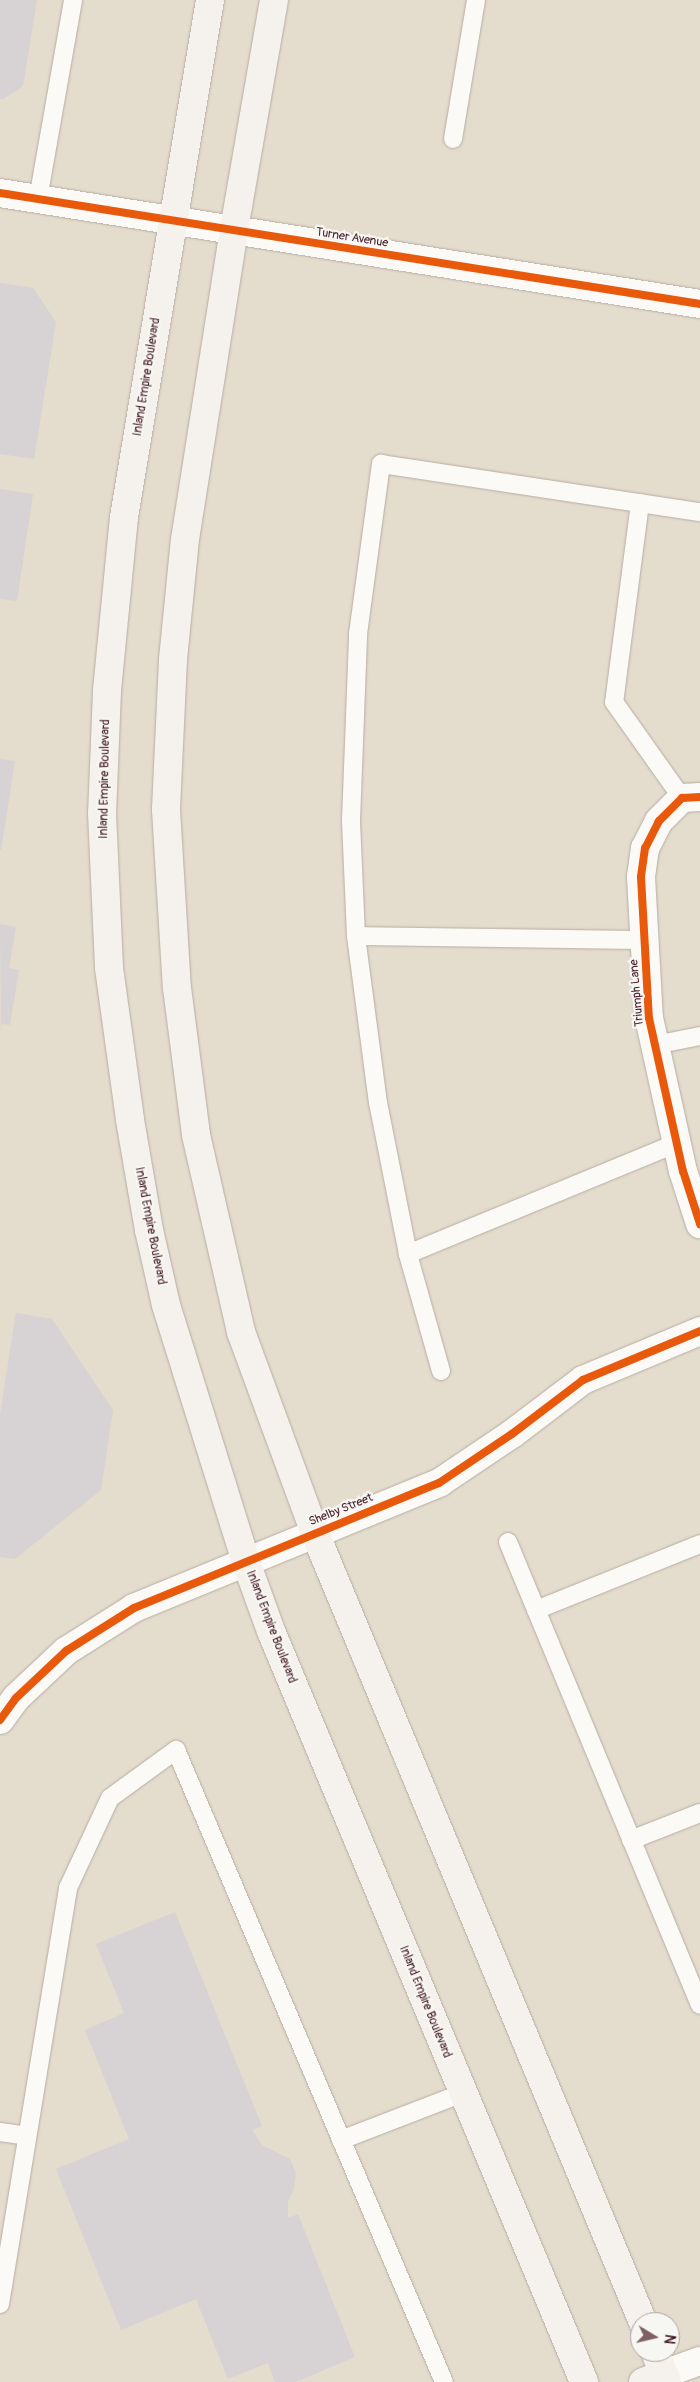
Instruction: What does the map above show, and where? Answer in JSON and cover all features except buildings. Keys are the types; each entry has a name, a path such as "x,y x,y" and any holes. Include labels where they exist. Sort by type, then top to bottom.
{"main road":[{"name":"Inland Empire Boulevard","path":"210,0 124,517 114,605 102,813 109,968 130,1120 166,1305 246,1562 271,1631 584,2382"},
{"path":"274,0 234,230 185,539 174,660 166,810 177,988 196,1135 241,1332 315,1533 639,2312"}],"street":[{"name":"Turner Avenue","path":"0,193 700,304"},
{"name":"Triumph Lane","path":"691,797 658,821 645,848 641,877 649,1018 677,1143 700,1224"},
{"name":"Shelby Street","path":"0,1720 16,1698 66,1651 134,1608 439,1483 512,1434 583,1380 700,1331"},
{"path":"657,2373 700,2361"}],"lane":[{"path":"38,199 73,0"},
{"path":"452,139 476,0"},
{"path":"441,1371 408,1254 378,1103 356,936 351,820 358,634 381,464 700,512"},
{"path":"640,503 614,702 691,797"},
{"path":"356,936 644,940"},
{"path":"655,1044 700,1036"},
{"path":"408,1254 677,1143"},
{"path":"508,1542 700,2005"},
{"path":"536,1610 700,1544"},
{"path":"0,2304 68,1888 110,1798 176,1750 444,2382"},
{"path":"632,1840 700,1813"},
{"path":"341,2140 462,2093"},
{"path":"0,2132 27,2136"}],"cycle path":[{"path":"0,193 700,304"},
{"path":"700,797 682,798 659,821 645,848 641,877 649,1018 683,1171 700,1224"},
{"path":"0,1720 16,1698 66,1651 134,1608 439,1483 512,1434 583,1380 700,1331"}]}
